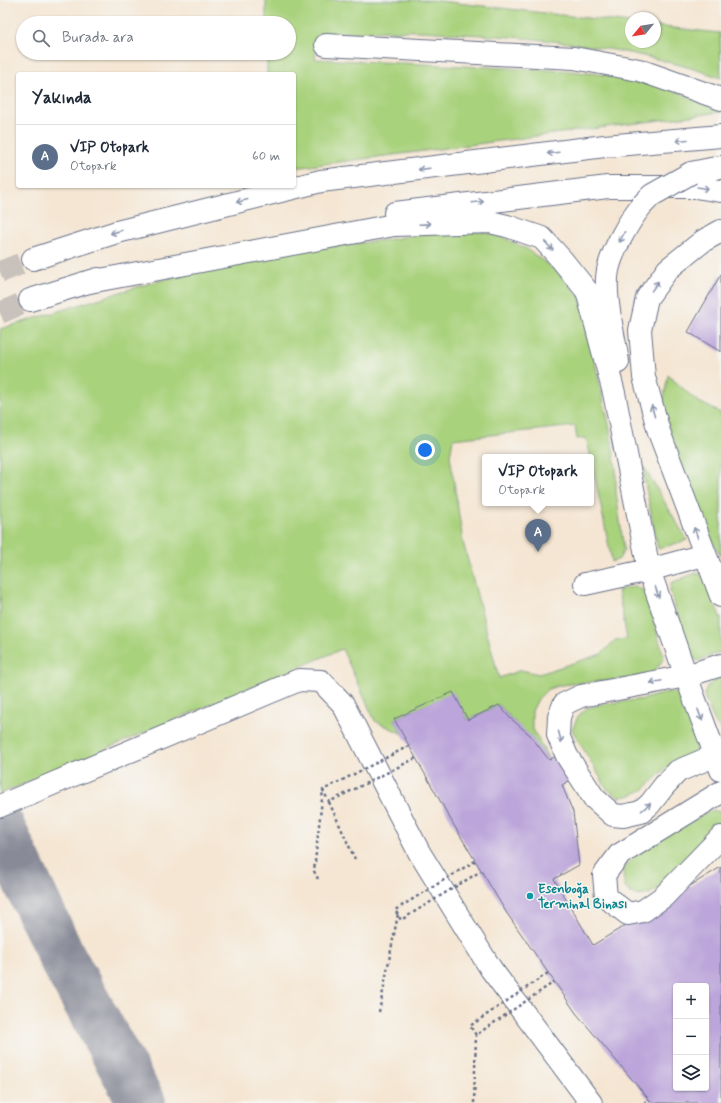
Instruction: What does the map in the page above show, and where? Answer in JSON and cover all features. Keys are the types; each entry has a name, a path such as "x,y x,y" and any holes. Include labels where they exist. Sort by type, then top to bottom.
{"street":[{"path":"326,45 574,58 639,70 721,99"},
{"path":"296,187 321,181 605,146 721,136"},
{"path":"649,570 608,301 608,270 620,239 633,216 652,195 691,173 721,167"},
{"path":"30,300 218,244 422,208 608,187 687,186 721,191"},
{"path":"33,259 117,232 293,188"},
{"path":"84,283 394,224 490,222 542,238 587,291 614,393 649,570 686,676 719,760 678,771 650,804 641,812 623,816 613,815 594,798 567,756 558,735 559,717 564,704 581,696 686,676 721,665"},
{"path":"721,232 703,240 668,269 647,298 640,330 644,377 659,432 704,555 721,596"},
{"path":"585,584 649,570 704,555"},
{"path":"0,806 299,680 322,681 343,704 419,852 491,970 591,1103"},
{"path":"721,792 619,855 604,876 606,897 628,914 643,911 663,897 721,837"}],"path":[{"path":"323,790 409,746"},
{"path":"329,802 416,758"},
{"path":"323,790 355,859"},
{"path":"318,879 314,871 323,790"},
{"path":"475,861 395,910 401,920 481,871"},
{"path":"379,1012 398,914"},
{"path":"474,1103 476,1035 470,1026 548,973"},
{"path":"476,1035 554,982"},
{"path":"644,1103 649,1099"}],"green space":[{"path":"266,0 431,0 625,22 625,48 661,48 661,27 720,33 721,78 658,59 626,52 528,38 425,31 381,31 318,34 315,59 570,71 643,79 721,108 721,112 296,168 296,72 267,72 267,60 296,60 296,16 266,16"},
{"path":"459,231 494,233 527,249 555,270 580,297 610,429 616,469 616,492 624,550 619,559 612,562 594,472 594,454 590,454 586,438 577,439 575,426 453,439 450,456 463,542 499,678 521,670 539,674 601,654 615,640 627,639 618,590 635,586 646,592 664,658 655,671 633,678 561,685 548,689 538,699 532,711 532,727 549,760 499,705 468,720 453,693 394,719 403,734 375,721 342,649 0,794 0,329 150,283 295,246 334,246 386,240 420,234"},
{"path":"668,375 697,401 721,413 721,557 683,486 663,403"},
{"path":"644,467 687,540 658,549 644,478"},
{"path":"696,573 703,575 721,619 721,652 697,661 690,655 670,591 671,583"},
{"path":"721,677 721,730 716,725 704,696 707,686"},
{"path":"668,692 679,693 700,743 696,751 665,769 643,790 629,796 619,797 607,789 572,730 578,716 587,708 602,704 644,699"},
{"path":"712,810 721,812 720,827 661,887 649,894 639,896 631,893 625,888 623,875 625,867 639,851"}],"building":[{"path":"721,274 721,352 688,332"},
{"name":"Esenboğa Terminal Binası","path":"453,692 468,720 499,705 510,718 530,735 549,760 560,754 574,778 562,785 573,812 579,865 554,879 593,945 721,867 721,1103 652,1103 576,1013 506,912 452,822 394,719"}],"taxiway":[{"path":"0,825 62,957 142,1103"}],"tunnel":[{"path":"0,272 33,259"},
{"path":"0,313 30,300"}],"place":[{"name":"VIP Otopark","path":"538,552"},
{"name":"Esenboğa Terminal Binası","path":"530,896"}]}
